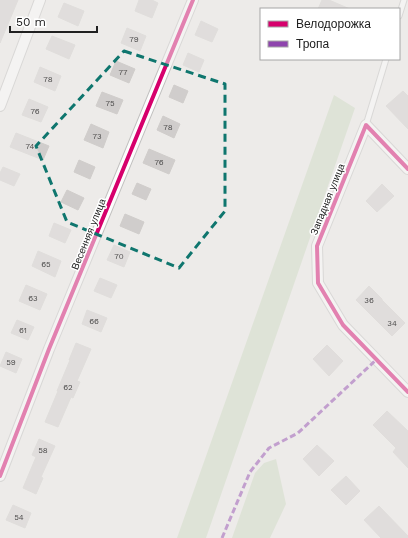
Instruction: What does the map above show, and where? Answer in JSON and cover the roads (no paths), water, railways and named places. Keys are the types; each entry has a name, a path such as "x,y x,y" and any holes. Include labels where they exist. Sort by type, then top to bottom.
{"street":[{"path":"0,106 40,0"},
{"name":"Весенняя улица","path":"0,476 49,349 193,0"},
{"path":"366,125 408,169"},
{"name":"Западная улица","path":"366,125 317,246 318,283 343,325 408,392"}],"lane":[{"path":"400,13 404,0"},
{"path":"366,125 386,60"}]}
